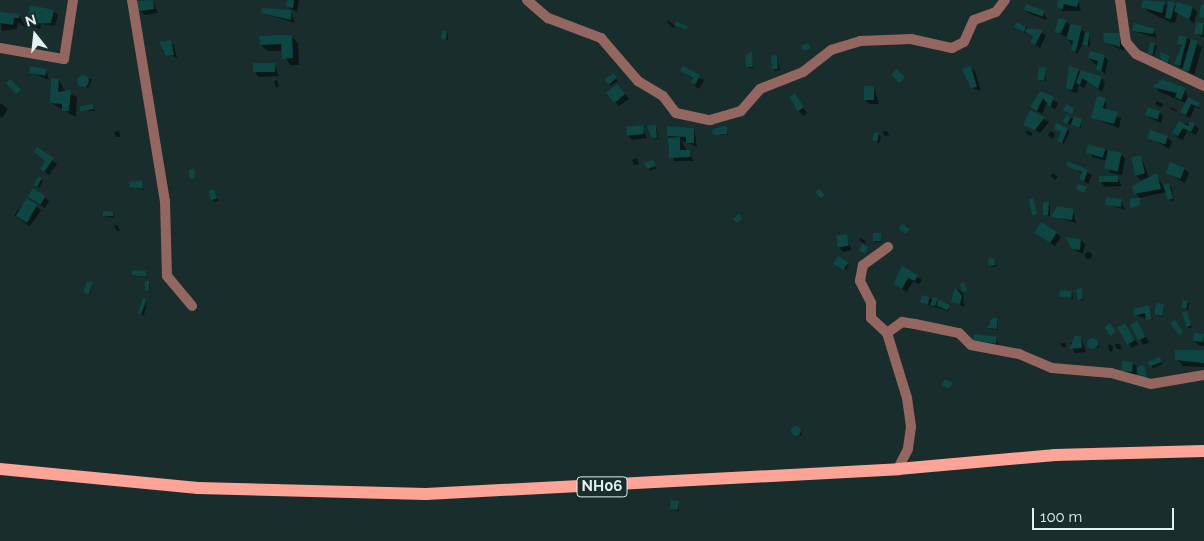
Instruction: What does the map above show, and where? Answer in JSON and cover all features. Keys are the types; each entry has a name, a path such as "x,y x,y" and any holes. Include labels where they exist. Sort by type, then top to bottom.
{"main road":[{"name":"NH06","path":"0,470 198,488 426,494 898,469 1055,455 1204,451"}],"street":[{"path":"0,48 64,59 73,0"},
{"path":"132,0 165,201 167,276 192,306"},
{"path":"527,0 548,18 601,38 638,81 663,96 676,113 710,120 741,111 760,89 803,72 831,50 860,41 911,38 952,48 964,42 974,20 996,12 1004,0"},
{"path":"1120,0 1126,42 1136,54 1204,86"},
{"path":"888,247 864,265 860,281 871,303 871,318 888,332 911,427 908,449 898,469"},
{"path":"888,332 902,322 915,324 959,333 971,345 1019,354 1052,368 1111,373 1151,384 1204,375"}],"building":[{"path":"153,0 154,9 139,11 137,1"},
{"path":"287,0 294,0 293,8 286,7"},
{"path":"1058,0 1079,0 1077,7 1064,4 1063,9 1057,7"},
{"path":"1143,0 1165,2 1162,13 1141,7"},
{"path":"1168,1 1175,3 1171,19 1165,18"},
{"path":"1177,2 1193,7 1189,20 1174,11"},
{"path":"1026,4 1045,11 1043,16 1024,10"},
{"path":"1201,4 1204,5 1204,18 1199,17"},
{"path":"30,5 54,10 51,23 27,24"},
{"path":"262,8 291,10 291,20 261,13"},
{"path":"0,12 20,14 19,18 14,18 13,25 0,23"},
{"path":"1058,18 1067,20 1061,33 1055,32"},
{"path":"676,21 688,27 686,30 675,25"},
{"path":"1017,22 1026,27 1024,32 1014,27"},
{"path":"1196,22 1204,23 1202,35 1195,34"},
{"path":"1134,23 1155,29 1153,34 1132,31"},
{"path":"1070,24 1082,26 1076,51 1071,50 1073,41 1067,39"},
{"path":"1027,28 1043,30 1035,45 1030,42 1033,37 1025,32"},
{"path":"442,31 447,31 446,39 441,39"},
{"path":"1085,32 1090,33 1087,46 1083,45"},
{"path":"1103,33 1120,33 1120,47 1104,42"},
{"path":"292,35 293,58 282,59 281,44 260,45 259,36"},
{"path":"1179,35 1187,37 1180,66 1174,64 1182,45 1177,44"},
{"path":"1191,39 1198,41 1189,72 1182,70"},
{"path":"171,40 174,55 166,56 159,42"},
{"path":"1150,42 1155,43 1153,55 1148,54"},
{"path":"808,43 811,48 804,51 801,46"},
{"path":"752,51 753,67 746,67 745,56"},
{"path":"1090,51 1105,55 1101,71 1096,70 1098,61 1088,58"},
{"path":"1160,52 1170,56 1168,63 1161,60"},
{"path":"771,55 777,55 778,69 772,69"},
{"path":"253,63 275,63 275,72 253,72"},
{"path":"30,66 47,69 46,76 29,73"},
{"path":"683,66 700,75 695,85 690,83 693,78 680,71"},
{"path":"971,66 977,87 971,88 962,69"},
{"path":"1069,66 1079,69 1072,90 1066,88"},
{"path":"1039,67 1046,68 1044,81 1037,80"},
{"path":"897,69 905,78 899,83 891,74"},
{"path":"1081,70 1102,77 1098,89 1082,78 1080,85 1076,83"},
{"path":"614,73 617,78 608,85 604,79"},
{"path":"81,75 85,75 89,81 85,87 81,87 77,83 77,79"},
{"path":"51,78 59,79 58,92 71,90 69,111 62,111 62,104 50,103"},
{"path":"10,79 21,90 16,94 6,83"},
{"path":"1162,79 1186,88 1181,100 1175,97 1177,93 1152,87"},
{"path":"617,84 625,94 614,103 606,93"},
{"path":"864,86 874,86 874,100 864,100"},
{"path":"1040,91 1054,97 1050,107 1043,98 1037,111 1030,107"},
{"path":"795,93 804,108 798,111 789,97"},
{"path":"1097,96 1106,98 1103,108 1118,112 1114,124 1091,118"},
{"path":"1188,97 1200,103 1198,107 1191,104 1186,115 1180,112"},
{"path":"93,104 94,109 80,112 79,107"},
{"path":"1066,104 1074,108 1072,114 1063,110"},
{"path":"1148,107 1160,111 1158,120 1145,116"},
{"path":"1030,110 1045,117 1035,130 1023,125"},
{"path":"1066,115 1071,117 1067,124 1063,122"},
{"path":"1074,116 1082,119 1079,128 1071,124"},
{"path":"1179,121 1188,126 1190,121 1195,124 1191,132 1183,128 1178,136 1172,133"},
{"path":"1056,123 1068,128 1062,143 1057,141 1061,132 1054,129"},
{"path":"643,125 644,134 627,136 626,127"},
{"path":"656,125 657,138 652,138 647,126"},
{"path":"667,126 694,128 694,143 686,143 686,137 667,136"},
{"path":"727,126 727,134 713,135 712,130"},
{"path":"1150,130 1168,136 1165,144 1147,139"},
{"path":"874,132 879,133 877,142 872,141"},
{"path":"680,137 680,150 690,150 690,157 669,158 668,138"},
{"path":"1088,144 1105,149 1103,158 1086,153"},
{"path":"37,147 54,158 44,172 40,169 45,161 34,152"},
{"path":"1108,150 1122,153 1118,171 1104,169"},
{"path":"1141,155 1145,174 1135,176 1131,157"},
{"path":"653,160 656,166 647,169 644,163"},
{"path":"1068,161 1088,170 1084,181 1079,179 1082,172 1066,166"},
{"path":"1170,162 1185,168 1180,179 1166,173"},
{"path":"194,169 195,178 189,179 189,170"},
{"path":"1157,173 1161,189 1134,194 1132,186"},
{"path":"39,176 42,178 37,187 33,185"},
{"path":"1099,176 1118,176 1118,182 1099,182"},
{"path":"142,180 143,189 130,187 129,182"},
{"path":"1169,183 1173,198 1167,200 1163,185"},
{"path":"1078,184 1087,187 1084,193 1076,189"},
{"path":"33,188 46,196 40,204 28,196"},
{"path":"214,189 217,199 211,200 208,191"},
{"path":"819,189 825,195 821,198 815,192"},
{"path":"1106,197 1122,199 1121,207 1105,205"},
{"path":"26,198 37,204 27,223 16,216"},
{"path":"1033,198 1037,214 1032,215 1029,199"},
{"path":"1130,198 1140,198 1140,205 1130,209"},
{"path":"1043,202 1049,202 1048,215 1043,215"},
{"path":"1057,206 1074,209 1072,220 1051,217"},
{"path":"103,211 113,212 113,216 103,216"},
{"path":"739,214 742,218 737,223 733,219"},
{"path":"1041,222 1057,232 1050,243 1034,233"},
{"path":"902,224 909,229 906,234 898,229"},
{"path":"873,233 881,233 881,241 873,241"},
{"path":"847,234 849,246 838,248 836,236"},
{"path":"1065,237 1081,239 1080,250 1072,249"},
{"path":"862,244 868,247 865,253 859,250"},
{"path":"838,256 848,262 844,270 833,264"},
{"path":"994,258 996,265 989,266 988,259"},
{"path":"902,266 918,275 915,281 908,278 902,289 893,284"},
{"path":"132,270 146,271 146,277 132,275"},
{"path":"87,281 93,283 89,294 83,292"},
{"path":"145,281 149,281 149,291 145,291"},
{"path":"964,282 967,290 962,292 960,284"},
{"path":"955,287 962,296 960,304 951,302"},
{"path":"1082,288 1083,299 1078,300 1076,289"},
{"path":"1060,290 1072,291 1071,298 1059,297"},
{"path":"922,295 930,297 928,305 920,303"},
{"path":"933,297 938,298 935,306 930,305"},
{"path":"143,298 146,299 141,314 138,313"},
{"path":"939,300 950,305 948,310 937,305"},
{"path":"1183,300 1188,301 1186,309 1181,308"},
{"path":"1156,303 1164,304 1162,316 1155,315"},
{"path":"1149,305 1152,319 1146,320 1145,313 1134,316 1133,309"},
{"path":"1187,311 1191,325 1186,327 1182,312"},
{"path":"992,318 997,318 997,329 987,328"},
{"path":"1175,320 1183,332 1179,335 1170,323"},
{"path":"1137,321 1146,337 1139,341 1130,325"},
{"path":"1110,323 1116,332 1110,336 1104,327"},
{"path":"1125,323 1135,340 1127,345 1117,328"},
{"path":"1194,333 1204,334 1203,342 1193,341"},
{"path":"974,334 997,337 996,344 973,341"},
{"path":"1075,336 1081,336 1082,348 1069,349"},
{"path":"1090,338 1094,338 1097,343 1096,347 1090,348 1087,345 1087,341"},
{"path":"1175,350 1204,350 1204,363 1175,360"},
{"path":"1160,357 1162,362 1150,367 1148,362"},
{"path":"1122,361 1133,362 1132,372 1121,371"},
{"path":"1144,365 1147,377 1139,379 1136,367"},
{"path":"945,379 953,383 949,389 941,385"},
{"path":"794,426 798,426 801,431 800,435 794,436 791,433 791,429"},
{"path":"671,500 679,501 678,510 670,509"}]}
